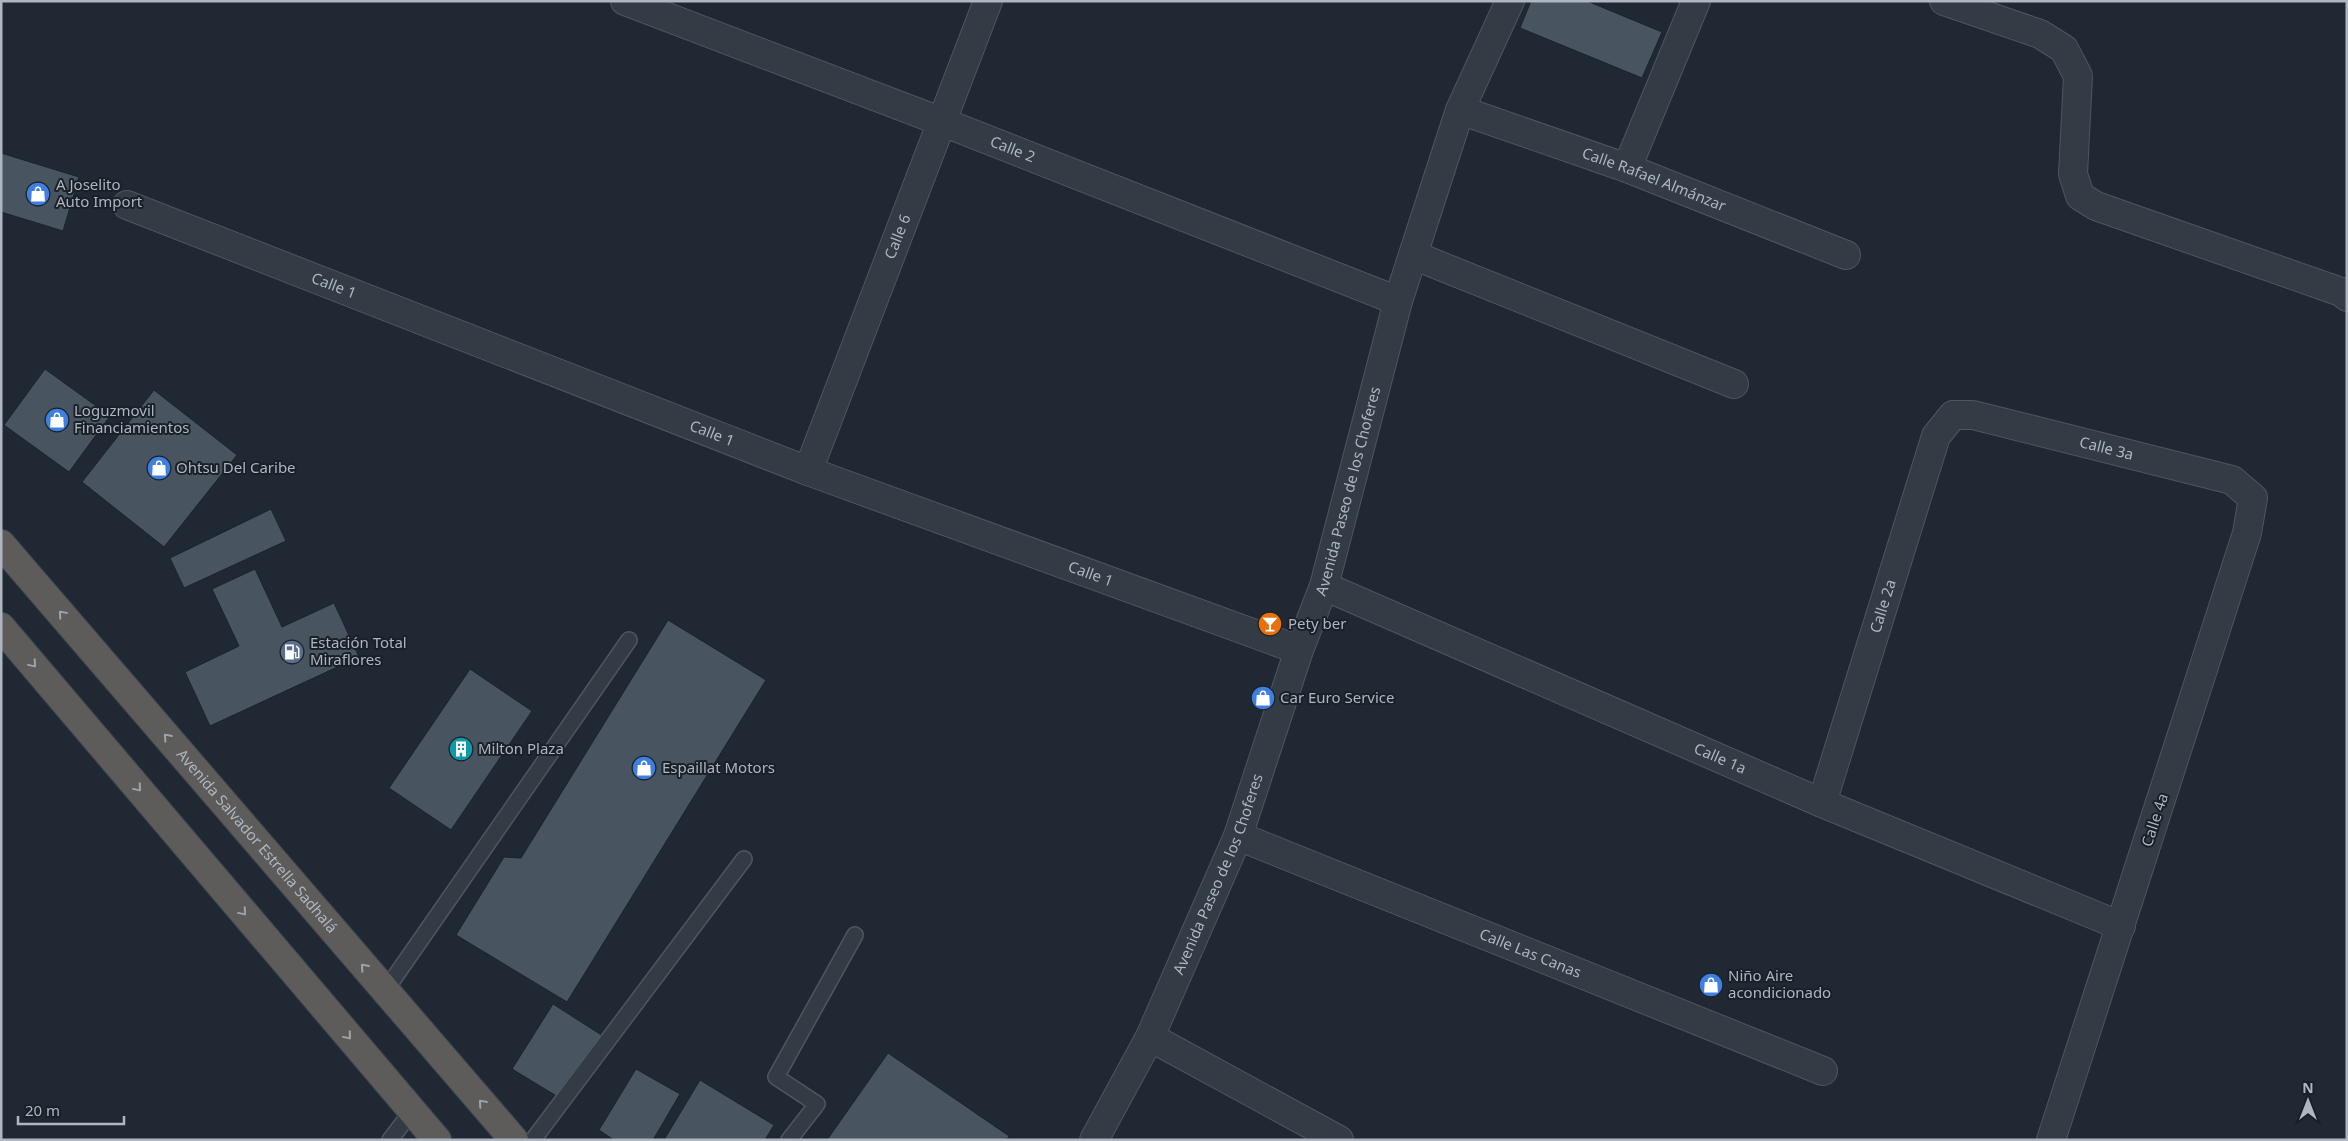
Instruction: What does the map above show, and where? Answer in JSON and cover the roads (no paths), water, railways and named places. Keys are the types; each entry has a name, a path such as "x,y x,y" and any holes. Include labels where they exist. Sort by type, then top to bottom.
{"highway":[{"name":"Avenida Salvador Estrella Sadhalá","path":"1,544 514,1140"},
{"path":"1,627 436,1140"}],"street":[{"name":"Calle 2","path":"625,1 940,121 1398,301"},
{"name":"Calle 6","path":"808,470 940,121 988,1"},
{"name":"Avenida Paseo de los Choferes","path":"1094,1140 1150,1037 1238,836 1299,650 1324,586 1398,301 1460,110 1510,1"},
{"path":"1627,168 1696,1"},
{"path":"1944,1 2040,34 2064,49 2078,76 2073,174 2080,196 2096,206 2151,227 2345,288"},
{"name":"Calle Rafael Almánzar","path":"1460,110 1627,168 1846,255"},
{"name":"Calle 1","path":"127,204 808,470 1299,650"},
{"path":"1413,255 1734,384"},
{"name":"Calle 3a","path":"1952,414 1973,415 2232,480 2253,498"},
{"name":"Calle 2a","path":"1822,803 1936,436 1952,414"},
{"name":"Calle 4a","path":"2051,1140 2247,533 2253,498"},
{"name":"Calle 1a","path":"1324,586 1822,803 2121,926"},
{"name":"Calle Las Canas","path":"1238,836 1823,1071"},
{"path":"1150,1037 1339,1140"}],"lane":[{"path":"385,991 629,640"},
{"path":"532,1140 744,859"},
{"path":"790,1140 817,1104 776,1077 855,935"},
{"path":"390,1140 412,1111"}],"place":[{"name":"A Joselito Auto Import","path":"38,194"},
{"name":"Loguzmovil Financiamientos","path":"57,420"},
{"name":"Ohtsu Del Caribe","path":"159,468"},
{"name":"Pety ber","path":"1270,624"},
{"name":"Estación Total Miraflores","path":"292,652"},
{"name":"Car Euro Service","path":"1263,698"},
{"name":"Milton Plaza","path":"461,749"},
{"name":"Espaillat Motors","path":"644,768"},
{"name":"Niño Aire acondicionado","path":"1711,985"}]}
